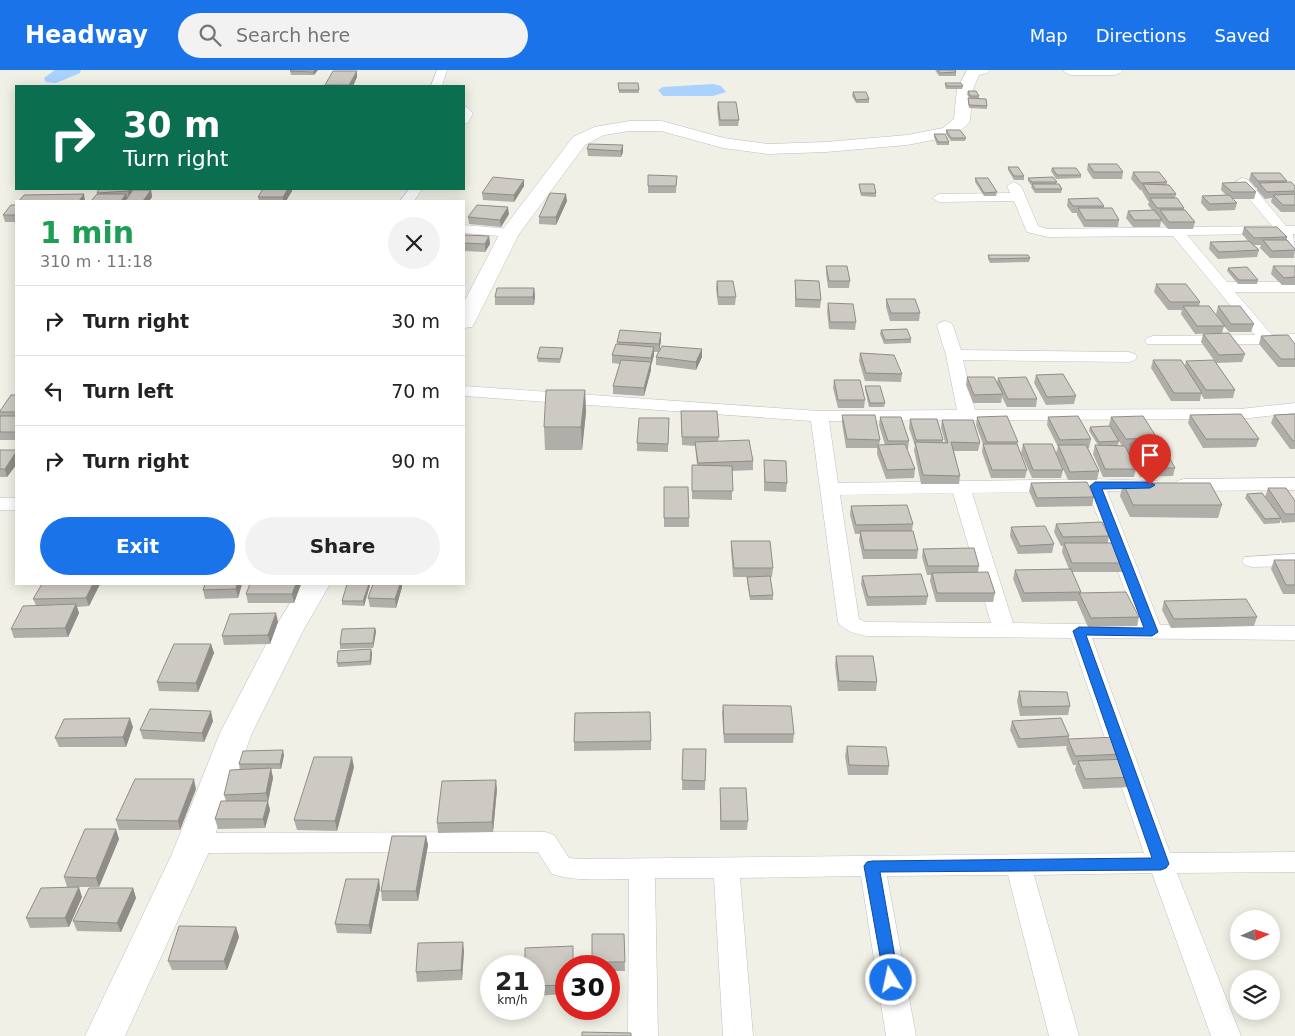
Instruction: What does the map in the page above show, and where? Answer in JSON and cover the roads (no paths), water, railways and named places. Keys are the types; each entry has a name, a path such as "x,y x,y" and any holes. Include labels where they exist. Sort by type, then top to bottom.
{"main road":[{"path":"465,320 510,233 579,141 600,131 630,126 662,126 723,142 768,149 826,147 907,140 948,132 962,121 962,99 970,77 973,72 982,70"},
{"path":"1071,70 1115,70"},
{"path":"105,1036 194,843 236,733 289,629 315,585"}],"street":[{"path":"437,85 442,70"},
{"path":"1242,182 1289,230 1295,245"},
{"path":"939,198 1016,192 1032,229 1039,232 1289,230"},
{"path":"465,229 510,233"},
{"path":"1177,232 1222,288 1267,339"},
{"path":"1222,288 1295,287"},
{"path":"945,326 954,355 967,415"},
{"path":"1153,341 1295,339"},
{"path":"954,355 1129,357"},
{"path":"465,391 819,416 1240,414 1295,408"},
{"path":"819,416 849,622 855,626 866,629 1295,633"},
{"path":"829,489 1295,484"},
{"path":"1095,486 1152,632"},
{"path":"961,487 1004,630"},
{"path":"0,504 15,504"},
{"path":"1252,561 1295,560"},
{"path":"1079,631 1161,864 1226,1036"},
{"path":"194,843 545,842 561,867 642,869 1295,862"},
{"path":"1018,865 1064,1036"},
{"path":"872,866 901,1036"},
{"path":"726,868 738,1036"},
{"path":"642,869 643,1036"}],"water":[{"path":"55,70 81,70 80,73 56,83 46,82 44,78"},
{"path":"713,84 721,86 726,92 713,96 663,96 658,90 663,87"}]}
